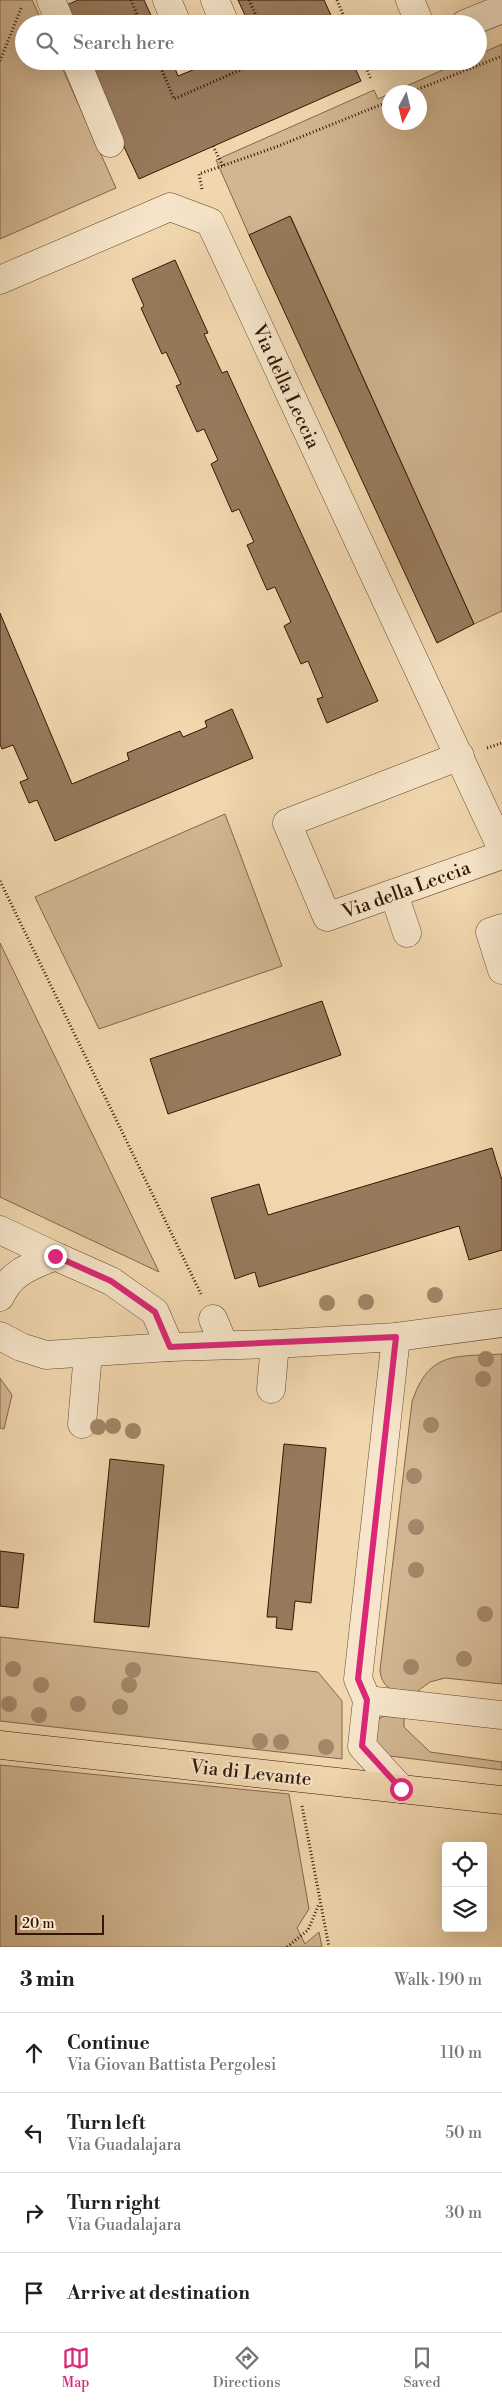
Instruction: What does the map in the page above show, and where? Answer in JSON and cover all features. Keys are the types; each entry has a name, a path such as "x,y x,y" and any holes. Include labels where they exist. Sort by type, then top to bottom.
{"main road":[{"name":"Via di Levante","path":"0,1745 502,1800"}],"street":[{"path":"167,0 173,15"},
{"path":"215,0 221,15"},
{"path":"410,0 416,15"},
{"path":"39,1 52,15"},
{"path":"487,15 502,9"},
{"path":"80,70 110,143"},
{"path":"0,280 170,206 210,222"},
{"name":"Via della Leccia","path":"210,222 502,849"},
{"name":"Via della Leccia","path":"460,756 287,824 326,918 502,855"},
{"path":"394,894 407,933"},
{"path":"502,928 490,932 502,970"},
{"path":"0,1230 111,1281 155,1312 170,1347"},
{"path":"0,1297 6,1284 17,1273 55,1256"},
{"path":"213,1320 224,1345"},
{"path":"0,1336 21,1347 46,1356 170,1347 275,1344 396,1337 502,1323"},
{"path":"396,1337 358,1679 367,1700 362,1746 401,1789"},
{"path":"271,1388 275,1344"},
{"path":"82,1424 88,1353"},
{"path":"367,1700 502,1715"}],"path":[{"path":"131,0 137,15"},
{"path":"250,0 256,15"},
{"path":"337,0 343,15"},
{"path":"18,15 22,5 39,1"},
{"path":"0,61 15,23"},
{"path":"487,62 502,56"},
{"path":"162,70 174,99 240,70"},
{"path":"367,70 371,79"},
{"path":"427,86 467,70"},
{"path":"210,222 199,174 276,147 382,104"},
{"path":"213,146 223,166"},
{"path":"1,884 213,1320"},
{"path":"303,1778 301,1800 319,1903 329,1947"},
{"path":"287,1947 308,1930 319,1903"}],"shaded area":[{"path":"0,0 32,0 39,15 15,15 15,70 63,70 116,188 0,239"},
{"path":"502,44 502,611 474,624 291,217 249,235 216,160 374,90 378,99 382,97 382,130 427,130 427,85 409,85 443,70 487,70 487,51"},
{"path":"225,814 282,966 99,1029 35,897"},
{"path":"0,943 159,1272 0,1197"},
{"path":"502,1354 502,1684 445,1678 430,1682 415,1693 397,1691 384,1683 380,1670 412,1402 419,1385 427,1373 436,1365 458,1357"},
{"path":"0,1378 12,1395 4,1429 0,1428"},
{"path":"0,1637 318,1672 342,1701 342,1759 0,1721"},
{"path":"383,1716 404,1717 404,1727 430,1752 502,1762 502,1770 390,1756 375,1747 373,1723"},
{"path":"0,1765 289,1794 309,1909 297,1928 305,1944 319,1932 322,1947 0,1947"}],"building":[{"path":"78,0 144,0 151,15 63,15 60,8"},
{"path":"238,0 324,0 331,15 245,15"},
{"path":"88,70 176,70 178,76 193,70 356,70 361,81 139,179"},
{"path":"290,216 474,624 437,643 249,235"},
{"path":"175,260 208,333 204,334 222,373 227,371 378,701 327,723 317,699 323,697 308,661 301,664 284,626 291,622 275,587 267,590 247,545 254,542 239,509 232,512 211,464 218,460 204,429 197,432 176,386 181,384 166,352 162,354 141,308 144,306 132,279"},
{"path":"0,613 72,784 129,760 127,753 180,731 183,737 207,727 205,721 232,709 253,758 55,841 37,800 29,803 20,782 28,779 13,745 2,749 0,744"},
{"path":"322,1001 341,1055 168,1114 150,1059"},
{"path":"492,1148 502,1180 502,1250 469,1260 459,1226 259,1287 255,1272 235,1279 211,1198 259,1184 268,1215"},
{"path":"284,1444 326,1448 311,1603 295,1601 292,1630 276,1628 277,1617 267,1617"},
{"path":"110,1459 164,1465 149,1627 94,1622"},
{"path":"0,1551 24,1554 18,1608 0,1606"}],"route":[{"path":"55,1256 111,1281 155,1312 170,1347 275,1344 396,1337 358,1679 367,1700 362,1746 401,1789"}]}
